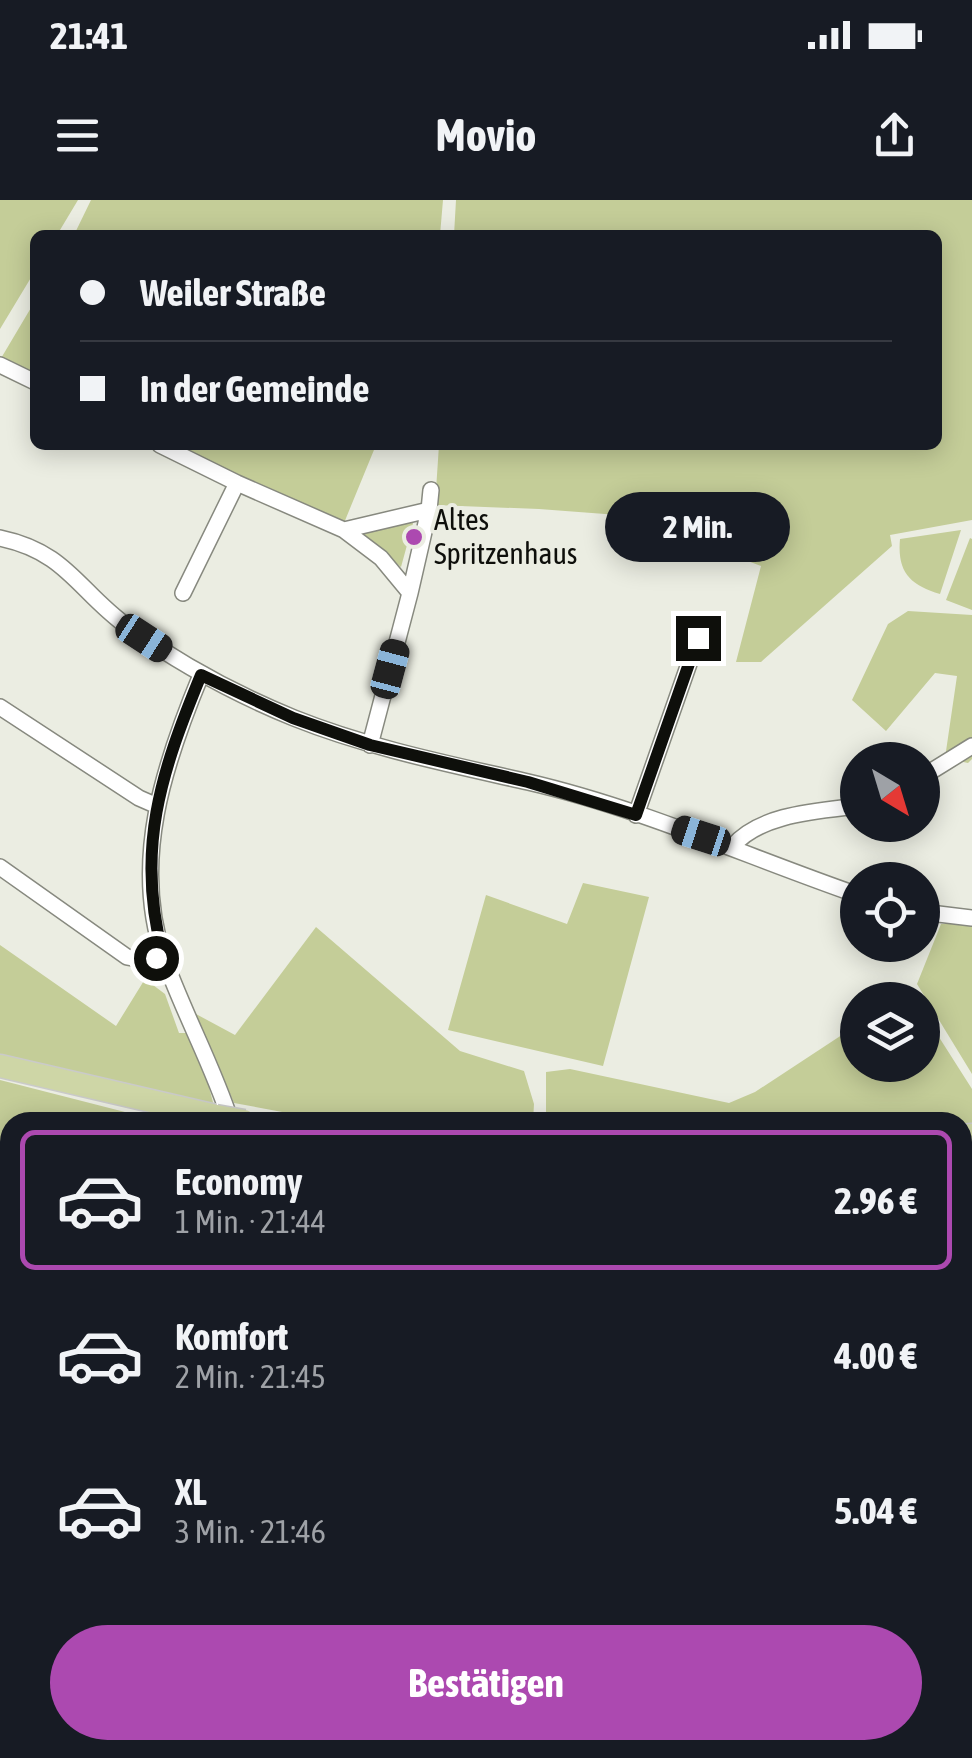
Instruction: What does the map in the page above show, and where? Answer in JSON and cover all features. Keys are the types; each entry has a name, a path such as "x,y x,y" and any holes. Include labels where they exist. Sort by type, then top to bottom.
{"main road":[{"path":"0,1066 194,1112"}],"street":[{"path":"0,364 30,379"},
{"path":"170,450 236,484 344,530 380,558 410,592"},
{"path":"183,593 236,484"},
{"path":"370,745 410,592 430,490"},
{"path":"344,530 429,510"},
{"path":"0,538 48,554 123,623 201,675 293,718 370,745 528,782 636,815 733,846 840,889"},
{"path":"636,815 698,638"},
{"path":"201,675 174,741 156,806 152,881 163,955 212,1069 222,1112"},
{"path":"0,706 156,806"},
{"path":"940,765 972,746"},
{"path":"733,846 744,833 773,822 840,809"},
{"path":"0,867 127,957 143,960 163,955"},
{"path":"940,914 972,918"}],"green space":[{"path":"0,200 78,200 60,230 30,230 30,279 0,329"},
{"path":"91,200 443,200 440,230 76,230"},
{"path":"456,200 972,200 972,520 890,535 892,546 761,662 736,662 761,566 737,557 726,545 668,535 671,519 435,505 439,450 942,450 942,230 454,230"},
{"path":"30,309 30,375 0,360"},
{"path":"180,450 374,450 344,523"},
{"path":"415,516 401,567 365,539 363,530"},
{"path":"961,530 940,594 908,576 901,560 900,539"},
{"path":"972,539 972,610 946,600"},
{"path":"908,611 972,615 972,759 968,763 945,758 957,676 935,673 886,731 852,700 888,624"},
{"path":"583,883 649,897 603,1066 448,1030 486,895 567,924"},
{"path":"972,924 972,1074 940,1022 940,982 918,982 926,962 940,962 940,926"},
{"path":"316,927 460,1051 524,1071 534,1112 282,1112 234,1103 196,1014 235,1035"},
{"path":"0,945 116,1026 145,979 165,994 179,1033 187,1033 206,1076 214,1106 0,1056"},
{"path":"840,1036 840,1082 940,1082 940,1039 972,1089 972,1112 546,1112 546,1072 570,1069 729,1103 755,1092"},
{"path":"0,1080 125,1112 0,1112"}],"place":[{"name":"Altes Spritzenhaus","path":"414,537"}],"route":[{"path":"156,958 163,955 152,881 156,806 174,741 201,675 293,718 370,745 528,782 636,815 698,638"}]}
